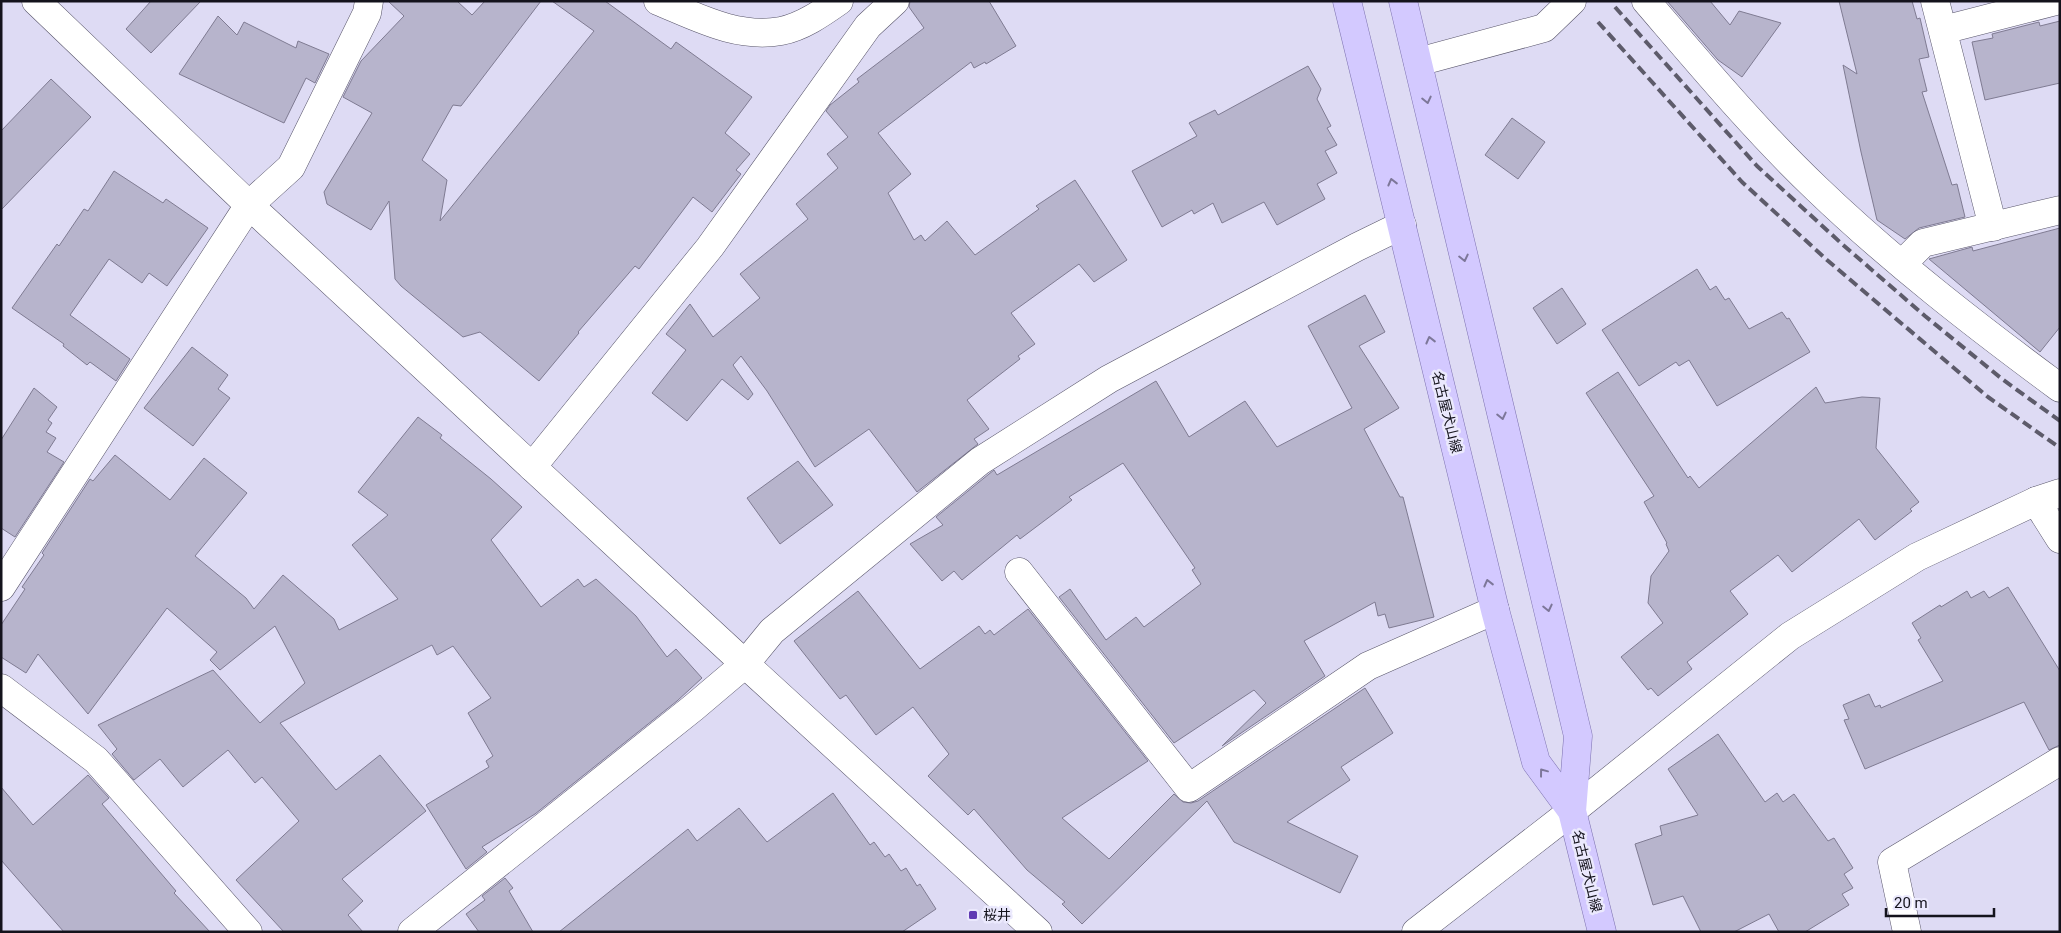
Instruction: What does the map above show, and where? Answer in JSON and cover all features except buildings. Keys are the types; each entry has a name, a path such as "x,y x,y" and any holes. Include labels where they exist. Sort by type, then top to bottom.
{"main road":[{"name":"名古屋犬山線","path":"1348,1 1495,610 1536,762 1572,811"},
{"name":"名古屋犬山線","path":"1403,1 1578,736 1572,811 1602,932"}],"street":[{"path":"36,1 249,205 1038,932"},
{"path":"1,586 249,205 291,167 367,13 370,1"},
{"path":"658,1 723,28 762,32 782,31 817,16 839,1"},
{"path":"532,467 710,247 868,26 895,1"},
{"path":"1418,62 1544,28 1572,1"},
{"path":"1646,1 1726,93 1816,189 1976,326 2060,388"},
{"path":"1936,1 1993,227"},
{"path":"1943,30 2056,1"},
{"path":"1902,264 1923,243 2060,210"},
{"path":"412,932 745,664 772,630 980,461 1109,378 1402,225"},
{"path":"1416,932 1572,811 1790,636 1917,557 2048,497 2060,539"},
{"path":"1020,572 1189,788 1368,666 1495,610"},
{"path":"1,688 96,760 248,932"},
{"path":"1907,932 1892,862 2060,761"}],"railway":[{"path":"1615,7 1757,166 1842,244 1925,316 2002,379 2060,421"},
{"path":"1598,22 1742,182 1827,260 1988,397 2060,448"}],"place":[{"name":"桜井","path":"973,915"}]}
